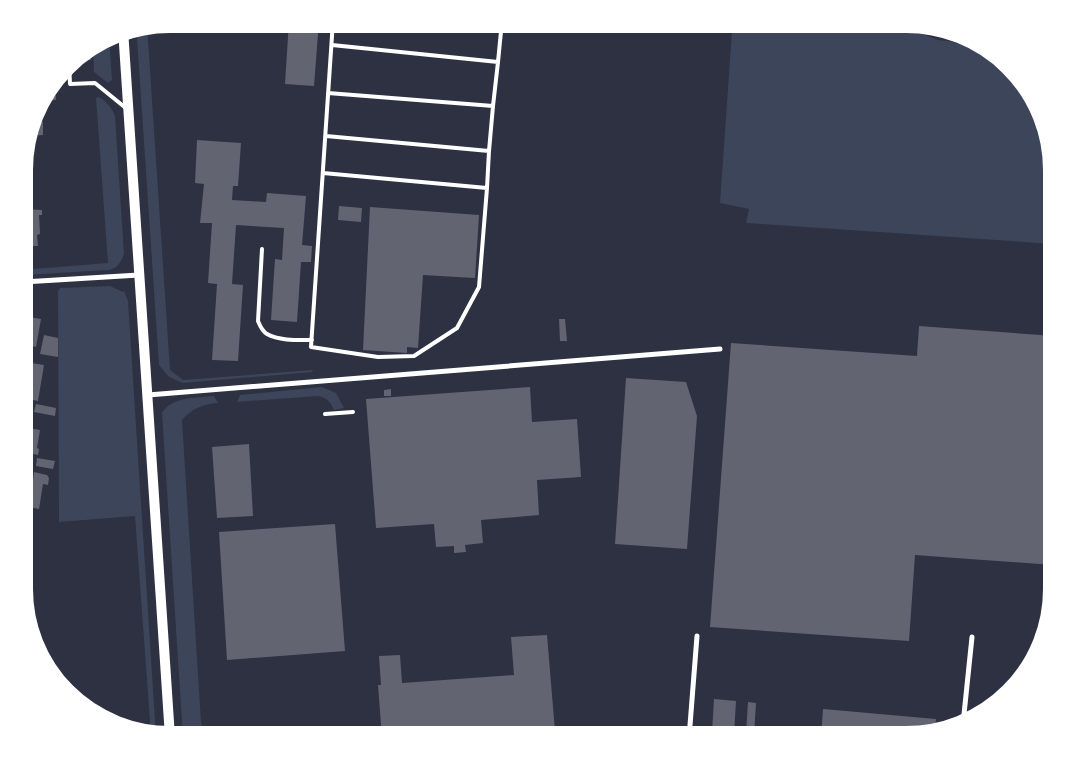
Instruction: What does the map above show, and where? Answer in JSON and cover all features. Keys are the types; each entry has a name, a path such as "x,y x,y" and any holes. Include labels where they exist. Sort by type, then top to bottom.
{"main road":[{"path":"124,38 169,729"}],"street":[{"path":"30,282 139,275"},
{"path":"147,395 720,349"},
{"path":"690,729 697,636"},
{"path":"964,717 972,637"}],"lane":[{"path":"333,30 311,347 378,357 414,356 457,328 479,287 489,151 501,30"},
{"path":"332,44 498,62"},
{"path":"69,73 70,84 96,83 129,110"},
{"path":"328,93 493,106"},
{"path":"326,136 489,151"},
{"path":"323,173 487,188"},
{"path":"262,249 258,321 261,328 266,334 272,336 312,340"},
{"path":"325,414 353,412"}],"path":[{"path":"920,31 953,38"}],"shaded area":[{"path":"728,30 911,30 938,40 964,43 991,59 1011,78 1022,92 1032,108 1041,134 1046,161 1046,243 746,223 749,209 720,203 732,31"},
{"path":"147,32 170,370 183,380 313,370 312,372 183,383 169,377 159,365 137,34"},
{"path":"110,44 112,80 108,83 94,72 93,53"},
{"path":"98,97 108,104 115,116 123,257 117,266 109,270 30,275 30,270 33,269 108,263 96,98"},
{"path":"110,286 124,291 128,301 156,728 150,728 135,516 59,522 58,291 60,288"},
{"path":"322,387 336,393 344,408 334,410 328,400 318,396 237,402 240,395"},
{"path":"214,396 218,403 198,407 182,420 202,729 182,729 162,413 172,403"}],"building":[{"path":"288,30 318,30 314,86 285,84"},
{"path":"91,55 91,60 83,61"},
{"path":"56,90 56,100 49,100"},
{"path":"38,122 43,122 43,135 35,136"},
{"path":"197,140 241,143 238,186 233,186 232,200 266,202 267,193 306,196 302,245 312,246 311,262 301,262 297,322 271,320 275,259 282,260 284,228 236,225 232,284 243,285 238,361 212,360 217,284 208,283 212,223 200,223 204,184 195,183"},
{"path":"339,206 362,208 361,222 338,220"},
{"path":"370,207 479,215 475,278 423,275 418,348 407,347 407,353 363,350"},
{"path":"30,209 42,210 42,215 39,215 40,234 37,235 38,246 30,246"},
{"path":"30,317 41,319 36,347 30,346"},
{"path":"559,319 565,319 567,341 560,341"},
{"path":"919,326 1046,335 1046,564 915,555 909,641 710,627 731,343 917,356"},
{"path":"44,335 58,338 58,357 40,354"},
{"path":"31,363 44,365 38,401 30,399"},
{"path":"626,378 686,382 697,416 687,549 615,544"},
{"path":"530,387 532,422 577,419 581,477 537,480 539,515 481,520 483,543 465,545 466,552 454,553 454,546 436,547 434,524 376,528 366,399"},
{"path":"391,389 391,396 384,396 384,390"},
{"path":"36,404 56,408 55,416 34,412"},
{"path":"30,428 40,430 37,448 39,449 38,455 30,453"},
{"path":"249,444 253,516 217,518 212,447"},
{"path":"37,458 55,461 53,469 36,466"},
{"path":"34,472 47,475 49,478 48,485 43,484 39,509 30,507 30,479 33,480"},
{"path":"335,524 345,651 227,660 219,532"},
{"path":"547,635 555,729 381,729 378,685 381,685 379,656 400,655 402,683 514,675 511,637"},
{"path":"714,699 736,701 734,729 712,729"},
{"path":"748,702 756,703 754,729 746,729"},
{"path":"823,709 936,719 935,725 924,728 822,729"}]}
